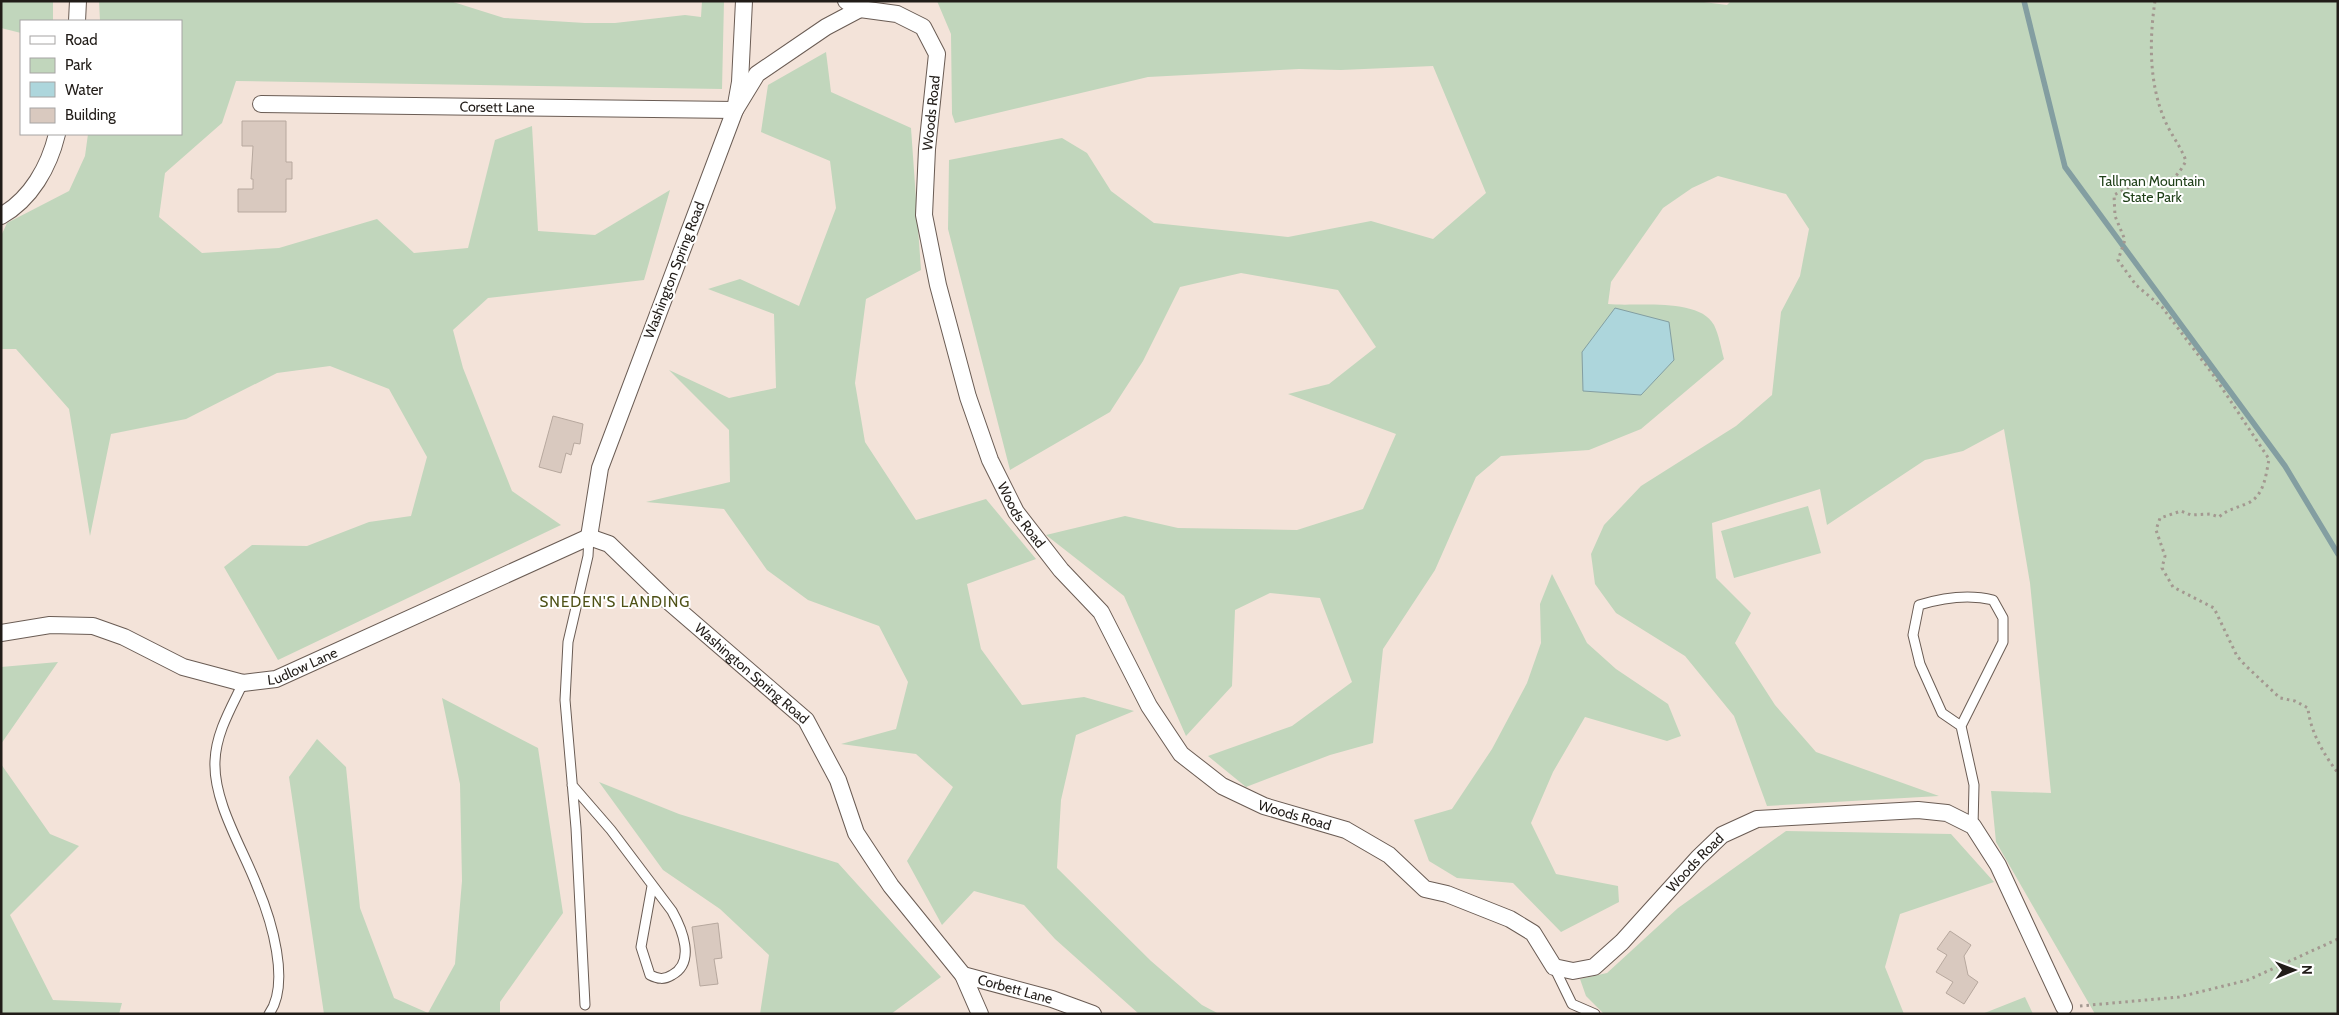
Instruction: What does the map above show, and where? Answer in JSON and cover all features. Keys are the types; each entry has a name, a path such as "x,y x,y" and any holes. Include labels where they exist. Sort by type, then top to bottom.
{"street":[{"path":"77,20 78,1"},
{"name":"Washington Spring Road","path":"744,1 740,82 734,110 600,468 590,537 609,544 668,601 806,720 838,780 856,833 891,886 963,975 980,1014"},
{"name":"Woods Road","path":"734,110 757,74 853,5 897,14 923,27 936,54 927,149 924,215 938,285 965,387 990,460 1016,512 1061,570 1101,612 1149,706 1181,754 1222,786 1269,808 1346,830 1389,855 1425,889 1447,894 1510,919 1533,933 1554,967 1573,971 1594,967 1622,942 1698,858 1722,836 1757,819 1918,810 1947,813 1973,826"},
{"name":"Corsett Lane","path":"261,104 734,110"},
{"path":"1,216 14,209 40,179 57,135"},
{"name":"Ludlow Lane","path":"1,633 50,625 93,626 124,637 183,667 243,683 276,679 590,537"},
{"path":"1973,826 1998,864 2064,1007"},
{"name":"Corbett Lane","path":"963,975 1052,999 1093,1014"}],"lane":[{"path":"585,1005 576,828 565,700 568,642 588,556 590,537"},
{"path":"1961,726 1942,713 1920,664 1914,635 1919,606 1936,600 1979,596 1993,600 2003,618 2003,642 1961,726 1974,785 1973,826"},
{"path":"243,683 222,728 215,762 220,793 241,852 258,887 279,970 280,987 269,1014"},
{"path":"571,785 611,830 652,886 680,925 686,956 678,972 667,978 658,979 650,975 641,947 652,886"},
{"path":"1554,967 1572,1004 1595,1014"}],"path":[{"path":"2155,1 2150,31 2156,92 2166,124 2180,144 2186,161 2179,173 2169,181 2146,180 2114,195 2115,216 2125,240 2118,260 2136,285 2168,315 2214,376 2269,459 2266,477 2258,497 2248,503 2226,511 2219,517 2210,514 2191,515 2181,511 2160,518 2156,530 2166,556 2162,568 2173,587 2214,608 2237,656 2245,665 2280,698 2295,701 2308,708 2309,720 2329,761 2338,773"},
{"path":"2064,1007 2133,1003 2178,997 2248,980 2338,939"}],"green space":[{"path":"1,1 53,1 53,20 20,20 20,33 1,28"},
{"path":"99,1 450,1 504,18 615,23 685,15 701,17 702,1 724,1 722,89 236,81 222,123 165,173 159,217 202,253 279,248 377,219 414,253 468,248 495,140 532,126 538,231 595,235 670,190 644,280 488,298 453,330 463,368 512,491 561,525 278,660 224,567 252,545 307,546 369,522 411,516 427,457 389,389 330,366 277,373 186,419 111,434 90,536 69,409 16,349 1,349 1,236 7,223 69,191 85,156 88,135 182,135 182,20 100,20"},
{"name":"Tallman Mountain State Park","path":"937,1 1696,1 1727,5 1731,1 2338,1 2338,1014 2095,1014 1996,842 1991,791 2051,793 2030,583 2004,429 1963,451 1925,460 1827,525 1820,489 1712,523 1716,578 1751,613 1735,643 1775,705 1816,752 1939,796 1767,806 1734,716 1685,656 1616,613 1595,584 1591,554 1604,525 1641,486 1736,426 1772,395 1781,312 1800,276 1809,229 1786,194 1718,176 1692,188 1663,208 1611,282 1608,304 1665,305 1695,310 1706,316 1714,325 1724,359 1641,429 1589,450 1501,456 1476,477 1435,570 1383,649 1373,743 1330,755 1246,787 1208,756 1292,726 1352,682 1320,598 1270,593 1235,610 1232,686 1186,736 1124,596 1046,535 1125,516 1178,528 1297,530 1363,509 1396,434 1288,394 1329,384 1376,347 1338,290 1241,273 1180,287 1143,361 1110,412 1010,470 948,229 949,160 1062,138 1087,153 1111,191 1154,223 1288,237 1371,221 1433,239 1486,193 1433,66 1341,70 1299,69 1148,77 955,123 952,114 951,34"},
{"path":"826,52 831,92 911,128 921,270 866,299 855,383 865,442 916,520 986,499 1036,559 967,584 981,649 1022,705 1084,697 1134,711 1076,735 1061,800 1057,868 1151,961 1202,1005 1219,1014 1139,1014 1055,939 1024,905 974,891 942,925 907,861 953,787 916,754 841,744 896,729 908,682 879,626 808,600 767,570 724,509 646,502 730,482 729,430 669,370 729,398 776,388 774,314 708,289 740,279 799,306 836,208 830,161 761,132 768,85"},
{"path":"1808,506 1821,553 1734,578 1721,531"},
{"path":"1552,574 1587,643 1616,669 1668,704 1681,736 1667,741 1585,717 1553,772 1531,823 1556,874 1618,886 1619,902 1561,932 1513,883 1457,878 1429,861 1414,820 1452,809 1492,749 1527,683 1541,643 1540,604"},
{"path":"58,662 1,744 1,667"},
{"path":"442,698 538,748 563,913 500,1002 500,1014 324,1014 289,777 317,739 346,767 360,908 394,998 428,1013 455,964 462,881 460,784"},
{"path":"1,764 50,834 79,846 10,915 53,1000 122,1003 119,1014 1,1014"},
{"path":"599,782 679,814 838,863 941,977 891,1014 760,1014 769,955 720,909 663,870"},
{"path":"1786,831 1951,834 1994,882 1900,914 1885,967 1904,1014 1604,1014 1586,996 1580,979 1607,973 1678,908"},
{"path":"2025,997 2033,1014 1982,1014"}],"water":[{"path":"1615,308 1669,322 1674,360 1641,395 1583,391 1582,352"}],"building":[{"path":"242,121 286,121 286,162 292,162 292,179 286,179 286,212 238,212 238,189 253,189 253,179 251,179 253,146 242,146"},
{"path":"553,416 583,424 580,444 574,443 571,455 566,453 561,473 539,467"},
{"path":"718,923 722,958 714,959 718,984 700,986 692,927"},
{"path":"1950,931 1971,945 1964,956 1968,975 1978,982 1964,1004 1946,993 1953,982 1936,972 1947,955 1937,949"}],"waterway":[{"path":"2024,1 2065,167 2285,466 2338,554"}],"district":[{"name":"SNEDEN'S LANDING","path":"615,602"}]}
